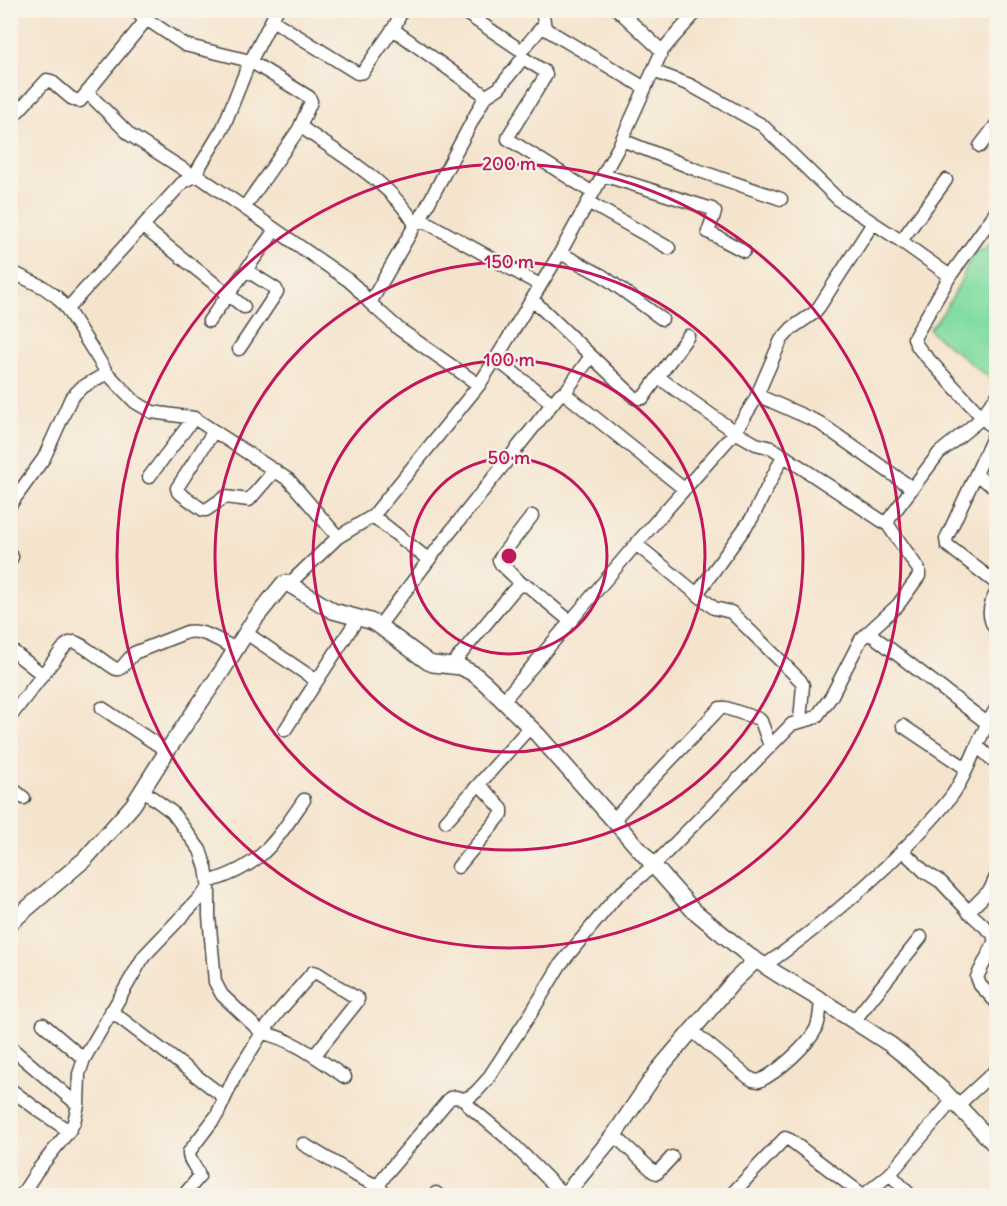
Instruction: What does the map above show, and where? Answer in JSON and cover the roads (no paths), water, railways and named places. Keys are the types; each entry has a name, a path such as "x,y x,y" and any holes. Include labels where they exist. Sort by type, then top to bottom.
{"street":[{"path":"133,10 185,45 250,61 310,99 299,129 244,208"},
{"path":"461,10 519,50 524,48 541,28 545,28 645,88"},
{"path":"542,10 545,28"},
{"path":"618,10 662,51"},
{"path":"289,584 338,537 373,516 479,385 591,198 622,140 662,51 698,10"},
{"path":"67,309 182,183 196,175 223,128 250,61 273,14 357,73 363,72 393,28 401,11"},
{"path":"10,120 47,80 78,101 146,20"},
{"path":"393,28 486,96"},
{"path":"370,303 483,99 499,88 523,58 546,73 545,79 508,139 591,198 669,248"},
{"path":"653,71 690,85 762,125 840,201 950,276"},
{"path":"87,92 130,135 196,175 348,280 399,328 479,385"},
{"path":"980,146 996,125"},
{"path":"299,129 304,129 373,178 394,196 416,223"},
{"path":"622,140 697,170 781,199"},
{"path":"603,175 712,209 715,212 708,232 744,250"},
{"path":"901,241 946,180"},
{"path":"996,212 950,276 914,338 921,351 996,432 946,541 947,545 996,583"},
{"path":"416,223 429,224 540,285"},
{"path":"503,700 735,432 757,395 781,340 792,328 819,307 873,224"},
{"path":"142,227 244,307"},
{"path":"209,321 275,230"},
{"path":"560,252 603,276 662,320"},
{"path":"239,349 277,292 276,289 246,270"},
{"path":"10,271 43,287 57,297 67,309 106,373 135,402 152,412 194,418 274,470 289,480 338,537"},
{"path":"532,299 635,398 643,398 688,336"},
{"path":"379,626 558,395 564,394 591,356"},
{"path":"496,359 552,403"},
{"path":"10,505 44,458 71,398 81,388 106,373"},
{"path":"464,1099 475,1094 487,1080 560,965 615,898 653,866 792,723 815,718 828,703 858,644 898,605 920,574 888,525 770,447 756,444 735,432 658,377"},
{"path":"564,394 684,489"},
{"path":"757,395 818,422 912,488"},
{"path":"888,525 889,519 939,453 975,424 996,397"},
{"path":"149,477 194,418"},
{"path":"214,431 177,488 178,492 203,510 225,497 249,500 274,470"},
{"path":"697,594 752,518 783,456"},
{"path":"976,475 996,488"},
{"path":"373,516 429,560"},
{"path":"532,516 499,560 522,584 528,586 571,622"},
{"path":"636,544 714,608 730,612 802,682 800,721"},
{"path":"10,554 12,557 10,561"},
{"path":"10,923 85,859 133,805 254,620 283,584 289,584 333,610 379,626 428,662 461,667 474,674 530,727 693,910 760,963 891,1045 956,1102 996,1146"},
{"path":"451,666 513,591 522,584"},
{"path":"996,593 990,608 991,622 996,630"},
{"path":"285,730 358,618"},
{"path":"10,717 65,646 73,642 116,669 123,666 134,653 187,632 201,632 236,649"},
{"path":"868,632 987,723"},
{"path":"246,633 317,681"},
{"path":"10,649 43,675"},
{"path":"102,708 167,751"},
{"path":"613,820 720,708 759,719 770,746"},
{"path":"375,1191 386,1174 450,1098 456,1096 464,1099 470,1107 507,1138 564,1195 614,1135 658,1070 734,981 760,963 800,942 875,877 934,818 954,792 967,769 996,708"},
{"path":"903,726 967,769"},
{"path":"446,821 530,727"},
{"path":"977,746 996,763"},
{"path":"458,867 502,813 502,809 479,784"},
{"path":"10,787 24,798"},
{"path":"142,790 172,812 200,850 209,885 215,982 222,995 262,1033 285,1040 345,1077"},
{"path":"21,1196 74,1122 78,1105 79,1074 84,1059 144,956 209,885 261,856 275,841 304,800"},
{"path":"902,850 925,872 941,882 968,912 994,935 994,943 977,977 980,984 996,1002"},
{"path":"968,912 990,890 996,877"},
{"path":"854,1021 921,937"},
{"path":"183,1196 199,1177 189,1157 189,1152 217,1115 234,1078 262,1033 313,972 358,999 314,1056"},
{"path":"691,1030 748,1077 759,1081 796,1054 807,1042 817,1026 821,1000"},
{"path":"111,1011 224,1097"},
{"path":"43,1024 84,1059"},
{"path":"10,1047 78,1105"},
{"path":"729,1196 785,1138 863,1195 890,1174 956,1102 996,1070"},
{"path":"10,1089 69,1131"},
{"path":"614,1135 654,1172 657,1173 672,1158"},
{"path":"303,1144 355,1175 375,1191 388,1196"},
{"path":"890,1174 911,1196"}]}
